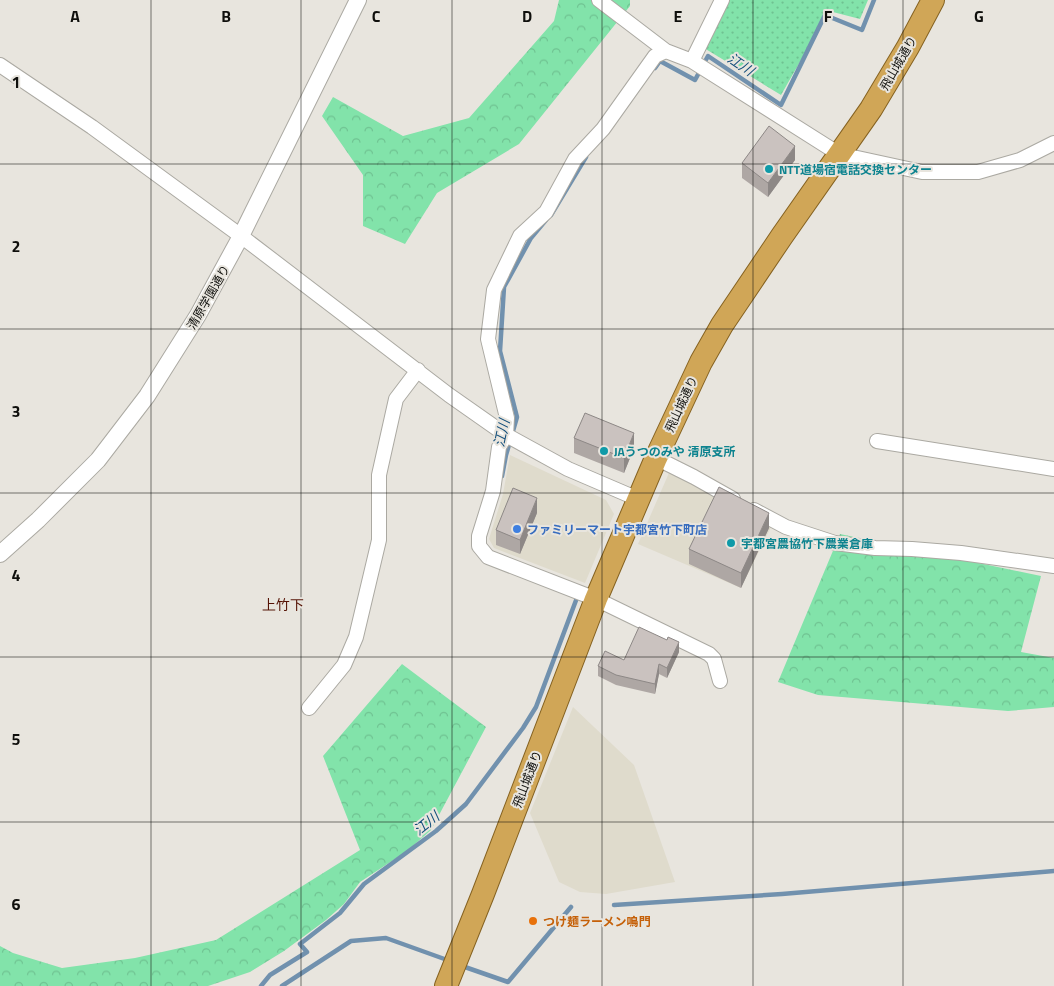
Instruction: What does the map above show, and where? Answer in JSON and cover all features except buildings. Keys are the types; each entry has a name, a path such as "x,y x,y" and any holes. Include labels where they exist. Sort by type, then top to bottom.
{"highway":[{"name":"飛山城通り","path":"446,986 596,599 656,458 697,369 722,325 871,108 908,47 933,0"}],"street":[{"name":"清原学園通り","path":"0,554 38,520 98,460 147,396 198,315 241,236 358,0"},
{"path":"599,0 666,51 692,61 839,154 922,172 978,172 1020,160 1054,143"},
{"path":"692,61 722,0"},
{"path":"666,51 655,56 604,129 575,159 546,212 520,236 494,290 488,339 507,418 506,436 499,447 493,491 478,536 479,546 488,557 596,599 709,654 714,659 720,682"},
{"path":"0,65 92,127 241,236 449,395 506,436 568,469 638,499"},
{"path":"309,708 344,665 356,637 379,540 379,475 396,399 418,370"},
{"path":"877,441 1054,469"},
{"path":"656,458 694,476 741,504 786,527 835,542 875,548 961,553 1054,566"}],"shaded area":[{"path":"510,455 606,500 614,514 585,583 494,548 489,539 503,494"},
{"path":"672,466 774,521 741,588 638,544"},
{"path":"573,707 634,765 675,882 606,894 580,892 559,882 530,813"}],"green space":[{"path":"559,0 630,0 630,6 519,144 437,193 405,244 363,226 363,175 322,116 333,97 403,136 469,118 554,21"},
{"path":"726,0 868,0 860,19 829,11 781,95 704,48"},
{"path":"840,534 1041,576 1021,652 1054,658 1054,707 1008,711 818,695 778,682"},
{"path":"402,664 486,727 431,830 407,851 360,882 344,904 326,920 284,951 250,972 208,986 0,986 0,946 13,953 62,968 135,958 216,940 360,850 323,756"}],"waterway":[{"name":"江川","path":"655,68 660,61 695,80 708,56 781,105 825,15 862,30 874,0"},
{"name":"江川","path":"551,215 586,157"},
{"name":"江川","path":"502,476 517,417 500,351 504,287 531,238 546,220"},
{"name":"江川","path":"261,986 270,975 307,952 300,944 340,913 364,884 436,831 466,804 523,728 536,707 578,595"},
{"path":"614,905 782,894 1054,871"},
{"path":"462,966 508,982 571,907"},
{"path":"282,986 351,941 386,938 450,961"}],"place":[{"name":"NTT道場宿電話交換センター","path":"769,169"},
{"name":"JAうつのみや 清原支所","path":"604,451"},
{"name":"ファミリーマート宇都宮竹下町店","path":"517,529"},
{"name":"宇都宮農協竹下農業倉庫","path":"731,543"},
{"name":"つけ麺ラーメン鳴門","path":"533,921"}],"district":[{"name":"上竹下","path":"283,604"}]}
